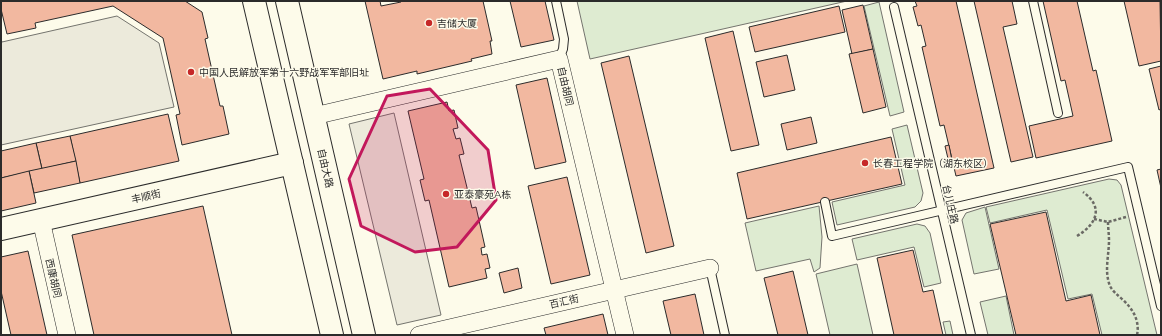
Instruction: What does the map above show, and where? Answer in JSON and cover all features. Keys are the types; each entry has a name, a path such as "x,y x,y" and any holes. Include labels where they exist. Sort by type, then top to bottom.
{"main road":[{"path":"254,1 332,335"},
{"name":"自由大路","path":"287,1 364,335"},
{"name":"丰顺街","path":"1,229 292,164"}],"street":[{"name":"自由胡同","path":"314,116 559,58 625,335"},
{"name":"西康胡同","path":"40,220 67,335"},
{"name":"百汇街","path":"419,335 710,268"}],"lane":[{"path":"556,1 564,40 563,49 559,58"},
{"path":"1033,1 1058,112"},
{"name":"台儿庄路","path":"894,7 971,335"},
{"path":"825,202 832,236 1128,167 1161,306"},
{"path":"710,268 725,335"}],"path":[{"path":"1074,180 1078,188 1091,198 1097,212 1085,232 1078,236"},
{"path":"1094,219 1108,222 1139,212"},
{"path":"1108,222 1109,239 1107,274 1110,286 1114,293 1132,310 1138,328 1137,335"}],"highlighted area":[{"path":"430,89 488,150 496,200 457,247 415,252 361,226 349,179 387,96"}],"green space":[{"path":"577,1 847,1 590,59"},
{"path":"879,2 904,112 890,116 864,6"},
{"path":"907,125 923,193 921,201 915,207 837,225 832,202 905,185 892,129"},
{"path":"1109,179 1117,180 1121,185 1157,335 1102,335 1092,294 1068,299 1047,210 990,223 986,207"},
{"path":"819,206 822,237 820,268 814,272 810,259 756,271 745,223"},
{"path":"985,207 999,269 974,274 962,220 966,213"},
{"path":"917,224 925,226 930,233 941,283 924,287 914,247 857,260 852,239"},
{"path":"857,264 873,335 830,335 816,274"},
{"path":"1006,296 1014,335 988,335 980,302"},
{"path":"950,321 953,335 946,335 943,322"}],"shaded area":[{"path":"117,16 159,43 174,107 1,145 1,39 2,42"},
{"path":"394,113 441,315 397,325 349,124"}],"building":[{"name":"中国人民解放军第十六野战军军部旧址","path":"1,1 185,1 202,12 208,38 205,39 220,106 223,106 229,134 182,145 176,115 180,114 163,38 113,6 35,23 36,28 7,34 1,9"},
{"name":"吉储大厦","path":"365,1 380,1 381,6 401,2 400,1 483,1 492,41 490,41 492,54 471,59 472,61 417,74 417,71 383,79"},
{"path":"510,1 545,1 554,40 521,47"},
{"path":"915,1 956,1 994,168 956,176 944,125 940,126 922,47 926,46 921,25 918,26 913,7 917,6"},
{"path":"974,1 1012,1 1017,24 1003,27 1033,157 1011,162"},
{"path":"1043,1 1077,1 1093,71 1096,70 1112,141 1036,158 1029,126 1073,116 1065,80 1061,81"},
{"path":"1124,1 1160,1 1161,61 1139,66"},
{"path":"863,5 873,49 852,54 842,10"},
{"path":"839,6 845,32 755,52 749,27"},
{"path":"733,31 759,145 731,151 705,38"},
{"path":"873,49 886,107 863,113 849,54"},
{"path":"787,55 795,90 764,97 756,62"},
{"path":"629,56 674,246 646,253 601,63"},
{"path":"1161,66 1161,109 1159,110 1149,69"},
{"path":"547,78 566,162 535,169 516,85"},
{"name":"亚泰豪苑A栋","path":"447,102 449,111 454,110 458,128 453,129 456,139 460,138 464,154 459,155 472,208 476,207 485,247 481,248 482,255 487,254 490,268 485,269 487,278 449,287 429,200 425,201 420,180 424,179 408,111"},
{"path":"168,114 179,161 80,183 70,136"},
{"path":"811,117 817,143 787,150 781,124"},
{"path":"70,136 76,161 42,169 36,143"},
{"path":"891,137 902,184 747,219 737,173"},
{"path":"36,143 42,169 1,178 1,151"},
{"path":"949,145 953,166 950,167 945,146"},
{"path":"76,161 80,183 34,193 29,171"},
{"path":"1161,169 1161,188 1157,170"},
{"path":"29,171 36,203 1,211 1,178"},
{"path":"567,177 590,275 551,284 528,186"},
{"path":"203,206 232,335 94,335 72,235"},
{"path":"1046,212 1066,301 1091,295 1100,335 1016,335 990,224"},
{"path":"913,250 923,292 933,290 943,335 894,335 877,258"},
{"path":"28,251 47,335 11,335 1,291 1,257"},
{"path":"518,268 522,288 504,293 499,273"},
{"path":"793,271 808,335 778,335 764,278"},
{"path":"695,294 704,335 671,335 663,301"},
{"path":"603,314 608,335 546,335 544,328"}],"place":[{"name":"吉储大厦","path":"429,23"},
{"name":"中国人民解放军第十六野战军军部旧址","path":"191,72"},
{"name":"长春工程学院（湖东校区）","path":"865,163"},
{"name":"亚泰豪苑A栋","path":"446,194"}]}
